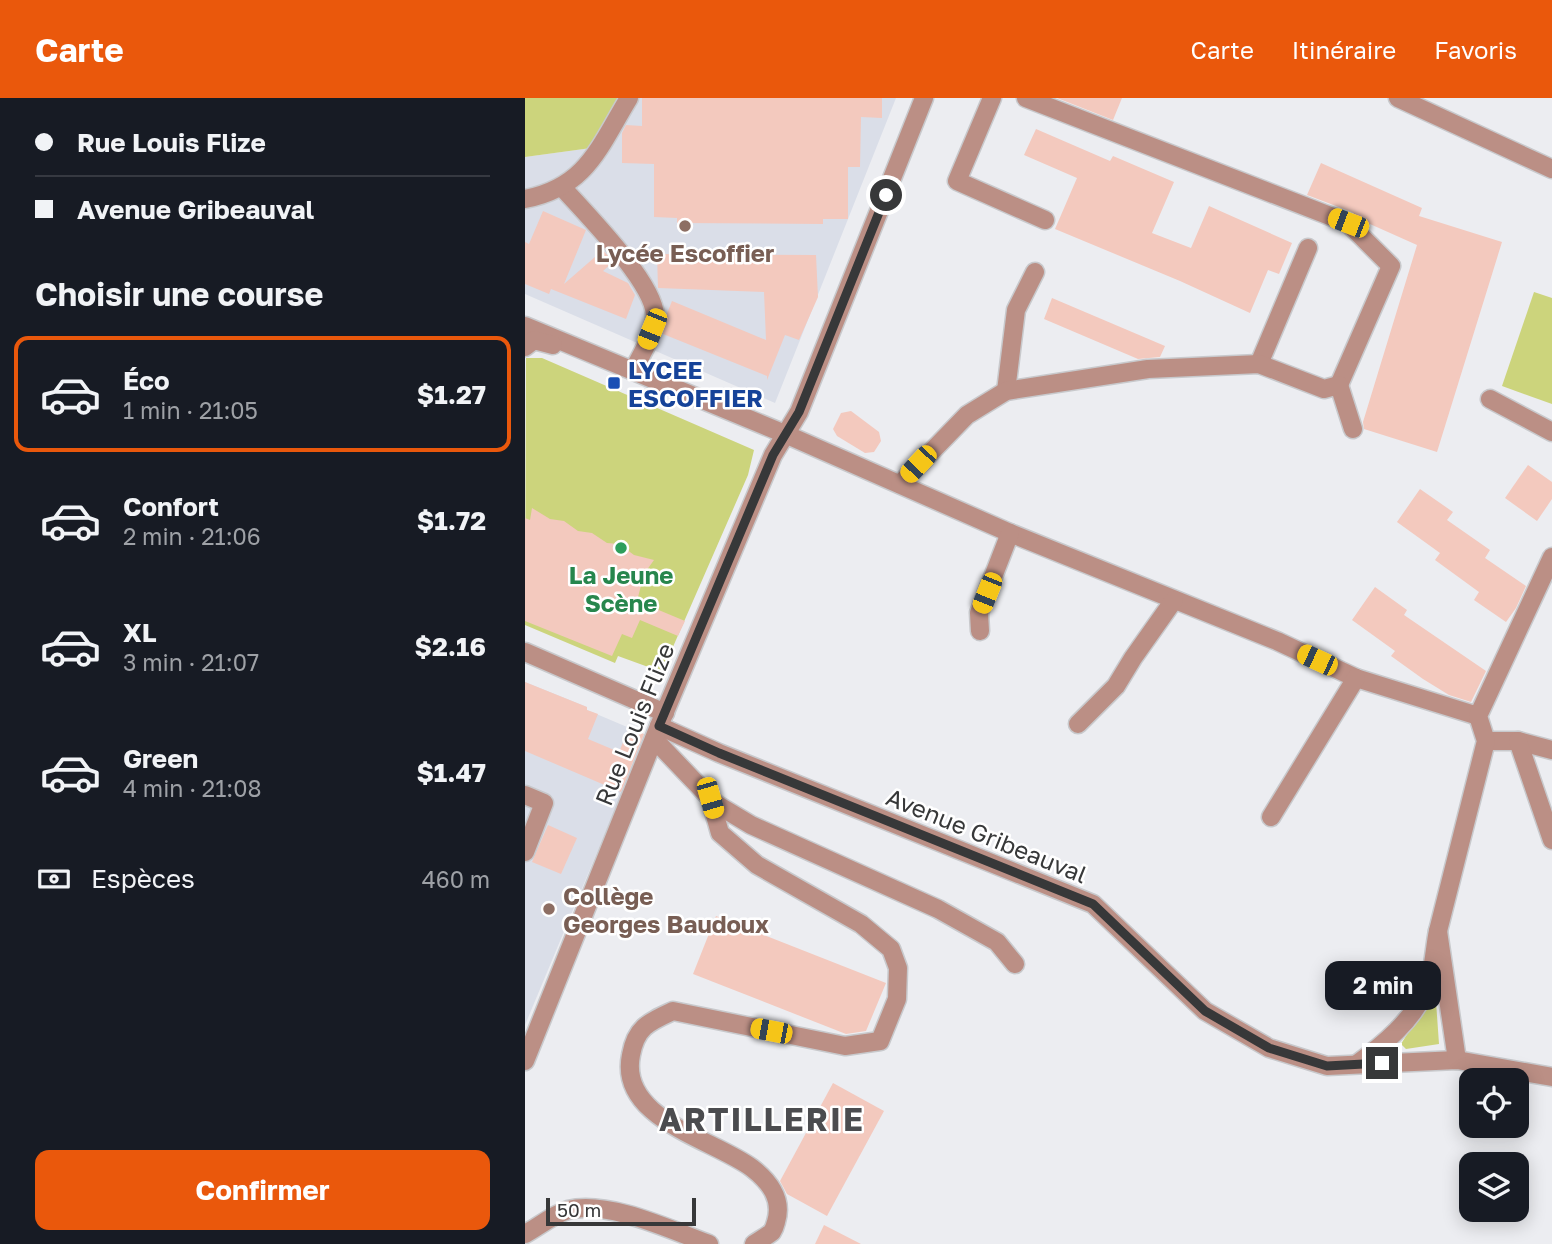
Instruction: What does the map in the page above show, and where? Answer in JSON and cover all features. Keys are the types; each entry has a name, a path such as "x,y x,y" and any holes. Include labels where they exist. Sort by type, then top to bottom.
{"street":[{"path":"525,199 562,187 581,173 629,98"},
{"name":"Rue Louis Flize","path":"525,1061 659,726 773,455 799,412 925,98"},
{"path":"992,98 957,181 1045,220"},
{"path":"1026,98 1348,223 1364,238 1391,266 1339,385 1353,429"},
{"path":"1398,98 1552,169"},
{"path":"562,187 623,258 653,303 655,317 652,329 633,371"},
{"path":"1259,363 1308,248"},
{"path":"1006,391 1016,310 1035,272"},
{"path":"525,326 785,434 1010,533 1277,641 1356,678 1478,716"},
{"path":"525,347 534,340 553,345 759,433 769,438 773,455"},
{"path":"900,484 967,415 1006,391 1148,369 1259,363 1324,389 1339,385"},
{"path":"1490,399 1552,432"},
{"path":"980,631 979,612 1010,533"},
{"path":"1357,1064 1386,1043 1413,1011 1427,988 1438,931 1486,741 1478,716 1546,587 1552,556"},
{"path":"1078,723 1116,686 1174,600"},
{"name":"Avenue Gribeauval","path":"525,652 659,726 719,753 1093,904 1205,1011 1269,1048 1327,1066 1457,1060 1552,1077"},
{"path":"1271,817 1356,678"},
{"path":"659,726 716,804 751,825 938,909 997,942 1015,964"},
{"path":"1486,741 1518,741 1552,750"},
{"path":"1518,741 1552,840"},
{"path":"525,795 544,803 525,852"},
{"path":"710,798 720,833 757,865 861,924 891,948 898,968 897,999 880,1041 845,1046 673,1012 647,1022 633,1041 628,1069 637,1094 669,1123 751,1167 774,1188 779,1211 773,1230 754,1244"},
{"path":"1438,931 1457,1060"},
{"path":"525,1234 568,1210 607,1209 709,1244"}],"shaded area":[{"name":"Lycée Escoffier","path":"621,98 896,98 775,403 525,294 525,157 591,148"},
{"name":"Collège Georges Baudoux","path":"525,682 646,735 525,1025"}],"green space":[{"path":"525,98 621,98 591,148 525,157"},
{"path":"1534,292 1552,298 1552,404 1502,386"},
{"name":"La Jeune Scène","path":"526,358 542,358 754,450 748,475 662,672 618,656 615,663 525,625"},
{"path":"1434,973 1439,1044 1406,1049 1401,1044 1420,1014"}],"building":[{"path":"642,98 882,98 882,118 861,117 860,167 848,167 848,219 823,219 823,224 677,223 677,218 654,217 654,164 622,163 622,133 626,125 642,126"},
{"path":"1057,98 1122,98 1113,120"},
{"path":"1036,129 1110,161 1113,156 1174,182 1152,233 1191,248 1209,206 1292,243 1279,274 1268,270 1250,313 1055,229 1077,178 1024,155"},
{"path":"1321,163 1422,208 1419,216 1502,242 1437,452 1364,429 1363,422 1417,245 1361,220 1352,212 1307,195"},
{"path":"543,211 586,230 564,284 603,250 613,262 603,271 628,283 635,295 626,319 551,289 549,294 525,284 525,242 529,244"},
{"path":"657,254 816,255 818,297 799,340 785,335 767,380 767,376 663,334 672,301 766,340 764,292 658,288"},
{"path":"1052,298 1165,346 1160,357 1138,359 1044,319"},
{"path":"851,411 879,432 881,441 874,452 865,453 837,436 833,429 841,413"},
{"path":"1528,465 1552,482 1552,499 1537,521 1505,498"},
{"path":"1420,489 1453,512 1447,520 1490,550 1485,558 1526,586 1506,622 1474,600 1479,592 1435,560 1440,553 1397,522"},
{"path":"532,508 550,519 564,521 578,531 592,533 607,543 619,544 634,555 654,560 644,574 637,601 685,621 678,636 640,620 632,638 622,634 612,656 525,621 525,518 530,520"},
{"path":"1375,587 1407,610 1404,615 1486,671 1471,702 1449,695 1423,679 1391,656 1395,651 1352,620"},
{"path":"525,682 598,714 588,739 619,752 629,728 644,734 621,792 525,751"},
{"path":"548,825 577,838 561,874 532,862"},
{"path":"716,916 886,983 866,1031 846,1034 693,974"},
{"path":"833,1083 884,1111 827,1216 787,1194 780,1181"},
{"path":"824,1225 861,1244 815,1244"}],"place":[{"name":"Lycée Escoffier","path":"685,226"},
{"name":"LYCEE ESCOFFIER","path":"614,383"},
{"name":"La Jeune Scène","path":"621,548"},
{"name":"Collège Georges Baudoux","path":"549,909"}],"district":[{"name":"ARTILLERIE","path":"762,1119"}],"route":[{"path":"886,195 799,412 773,455 659,726 719,753 1093,904 1205,1011 1269,1048 1327,1066 1382,1063"}]}
